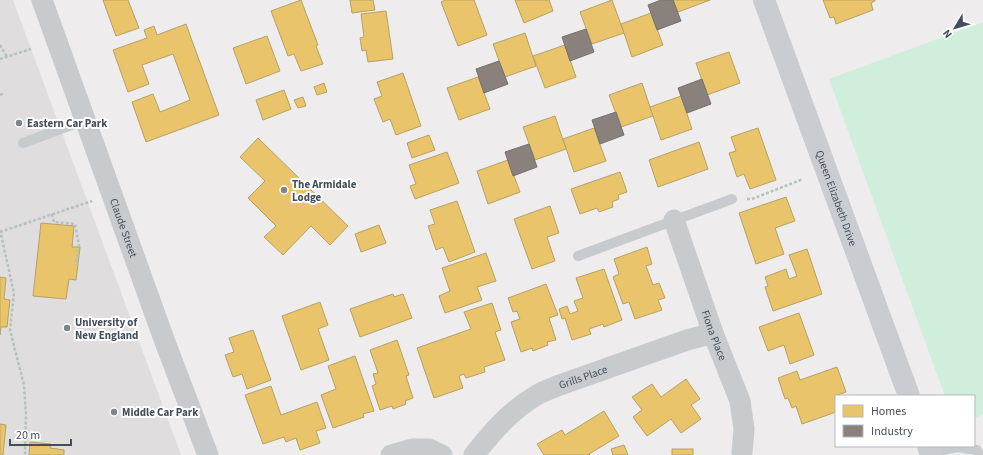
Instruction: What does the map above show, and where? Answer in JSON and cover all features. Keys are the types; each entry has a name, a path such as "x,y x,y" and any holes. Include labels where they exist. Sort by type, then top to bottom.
{"main road":[{"name":"Queen Elizabeth Drive","path":"764,0 909,395"}],"street":[{"name":"Claude Street","path":"42,0 165,342 208,455"},
{"name":"Fiona Place","path":"674,220 713,333 740,401 744,429 742,452"},
{"name":"Grills Place","path":"474,455 500,423 538,394 687,340 713,333"},
{"path":"391,455 412,449 430,449 442,455"}],"lane":[{"path":"23,143 85,120"},
{"path":"578,256 732,199"},
{"path":"930,451 957,447 977,450 979,455"}],"path":[{"path":"0,45 7,57"},
{"path":"0,59 31,49"},
{"path":"0,95 4,93"},
{"path":"732,199 752,199 803,179"},
{"path":"25,455 26,414 24,384 10,330 14,293 0,231 95,200"},
{"path":"52,214 54,222 75,224 79,245 76,265"}],"shaded area":[{"name":"University of New England","path":"0,0 13,0 181,455 0,455"}],"green space":[{"path":"983,22 983,415 975,418 975,395 945,395 829,79"}],"building: Homes":[{"path":"103,0 128,0 139,28 116,36"},
{"path":"301,0 318,45 316,46 323,64 301,71 294,54 288,56 271,11"},
{"path":"350,0 373,0 375,10 352,13"},
{"path":"445,0 474,0 487,35 458,46 441,2"},
{"path":"515,0 549,0 553,11 524,23"},
{"path":"612,0 624,33 592,44 580,12"},
{"path":"673,0 710,0 678,12"},
{"path":"823,0 875,1 871,3 873,10 836,24 834,17 830,18"},
{"path":"386,11 393,59 368,62 366,50 362,51 360,38 364,37 361,14"},
{"path":"651,13 663,45 632,57 621,24"},
{"path":"186,24 219,115 146,142 132,102 153,94 160,112 190,100 173,54 142,65 149,84 128,92 113,50 147,38 144,30 154,26 157,35"},
{"path":"525,33 536,66 505,77 493,44"},
{"path":"267,36 280,71 246,84 233,48"},
{"path":"565,45 576,77 545,88 533,56"},
{"path":"729,52 740,83 707,95 696,63"},
{"path":"403,73 421,126 396,135 390,119 383,122 374,99 382,96 377,82"},
{"path":"478,77 490,109 459,120 447,88"},
{"path":"324,83 327,92 317,95 314,87"},
{"path":"642,83 653,116 621,127 609,95"},
{"path":"284,90 291,109 263,120 256,100"},
{"path":"681,96 692,129 661,140 650,107"},
{"path":"303,97 306,106 298,108 294,100"},
{"path":"555,116 566,149 535,160 523,127"},
{"path":"594,128 606,161 574,172 563,139"},
{"path":"758,128 776,180 750,189 744,174 737,177 729,153 736,151 731,137"},
{"path":"429,135 435,150 412,158 407,143"},
{"name":"The Armidale Lodge","path":"258,138 348,226 330,245 311,226 283,255 264,237 276,226 248,198 265,181 240,157"},
{"path":"699,142 708,169 658,187 649,160"},
{"path":"447,152 459,183 415,199 410,186 416,184 409,165"},
{"path":"508,160 520,192 488,204 477,171"},
{"path":"620,172 627,192 618,195 619,199 612,202 613,207 599,212 597,208 580,214 571,189"},
{"path":"786,197 795,221 775,228 784,254 756,264 739,213"},
{"path":"457,201 475,252 449,262 443,247 436,250 428,226 435,224 430,210"},
{"path":"550,206 559,233 547,237 555,261 532,269 514,219"},
{"path":"41,223 74,226 72,247 80,247 76,280 69,279 66,299 33,296"},
{"path":"379,225 386,243 361,252 355,234"},
{"path":"647,247 652,264 646,266 653,285 659,283 665,298 658,300 662,310 635,319 629,302 623,304 613,277 619,274 614,259"},
{"path":"807,249 822,294 773,311 765,287 768,286 765,277 786,269 789,279 797,276 789,255"},
{"path":"486,253 496,281 477,287 482,300 445,313 439,296 450,291 442,268"},
{"path":"604,269 622,320 604,327 603,324 589,329 591,334 572,340 565,318 562,319 559,309 567,306 570,314 578,311 574,301 583,298 576,278"},
{"path":"0,277 6,278 4,299 10,300 7,327 1,327 0,335"},
{"path":"546,284 558,315 549,318 556,340 547,342 548,345 533,351 532,348 521,352 511,322 520,319 517,311 513,312 508,298"},
{"path":"393,294 394,297 403,294 412,318 360,337 350,309"},
{"path":"320,302 328,325 318,329 329,360 301,370 282,316"},
{"path":"492,303 501,330 495,332 505,360 484,367 485,372 466,378 464,374 459,376 463,388 434,398 417,348 471,329 464,312"},
{"path":"799,313 814,355 790,364 784,345 768,351 759,327"},
{"path":"253,330 271,380 247,389 242,374 233,377 225,355 234,352 229,338"},
{"path":"397,340 409,375 406,376 413,398 405,401 406,404 393,409 392,406 380,410 372,386 376,384 373,374 378,373 370,350"},
{"path":"355,356 374,411 363,414 364,417 333,428 321,395 336,389 328,366"},
{"path":"837,367 846,392 835,395 835,412 802,424 796,406 792,408 788,398 785,399 778,378 797,371 800,380"},
{"path":"686,379 700,399 691,405 701,419 681,433 671,419 647,436 633,417 642,410 632,397 652,384 661,397"},
{"path":"271,386 281,415 317,402 326,428 316,431 320,443 300,450 296,438 286,442 284,437 263,444 245,395"},
{"path":"604,411 619,436 589,454 590,455 544,455 537,444 562,430 565,435"},
{"path":"0,424 6,425 3,455 0,455"},
{"path":"30,442 51,444 50,448 64,450 64,455 29,455"},
{"path":"624,445 628,455 613,455 611,449"},
{"path":"672,449 693,449 693,455 672,455"}],"building: Industry":[{"path":"661,0 673,0 681,21 657,30 648,5"},
{"path":"586,29 594,52 570,61 562,37"},
{"path":"499,61 508,84 484,93 476,69"},
{"path":"702,79 711,104 687,113 678,88"},
{"path":"616,112 624,135 600,144 592,120"},
{"path":"529,144 537,167 513,176 505,152"}],"place":[{"name":"Eastern Car Park","path":"19,123"},
{"name":"The Armidale Lodge","path":"284,190"},
{"name":"University of New England","path":"67,328"},
{"name":"Middle Car Park","path":"114,412"}]}
